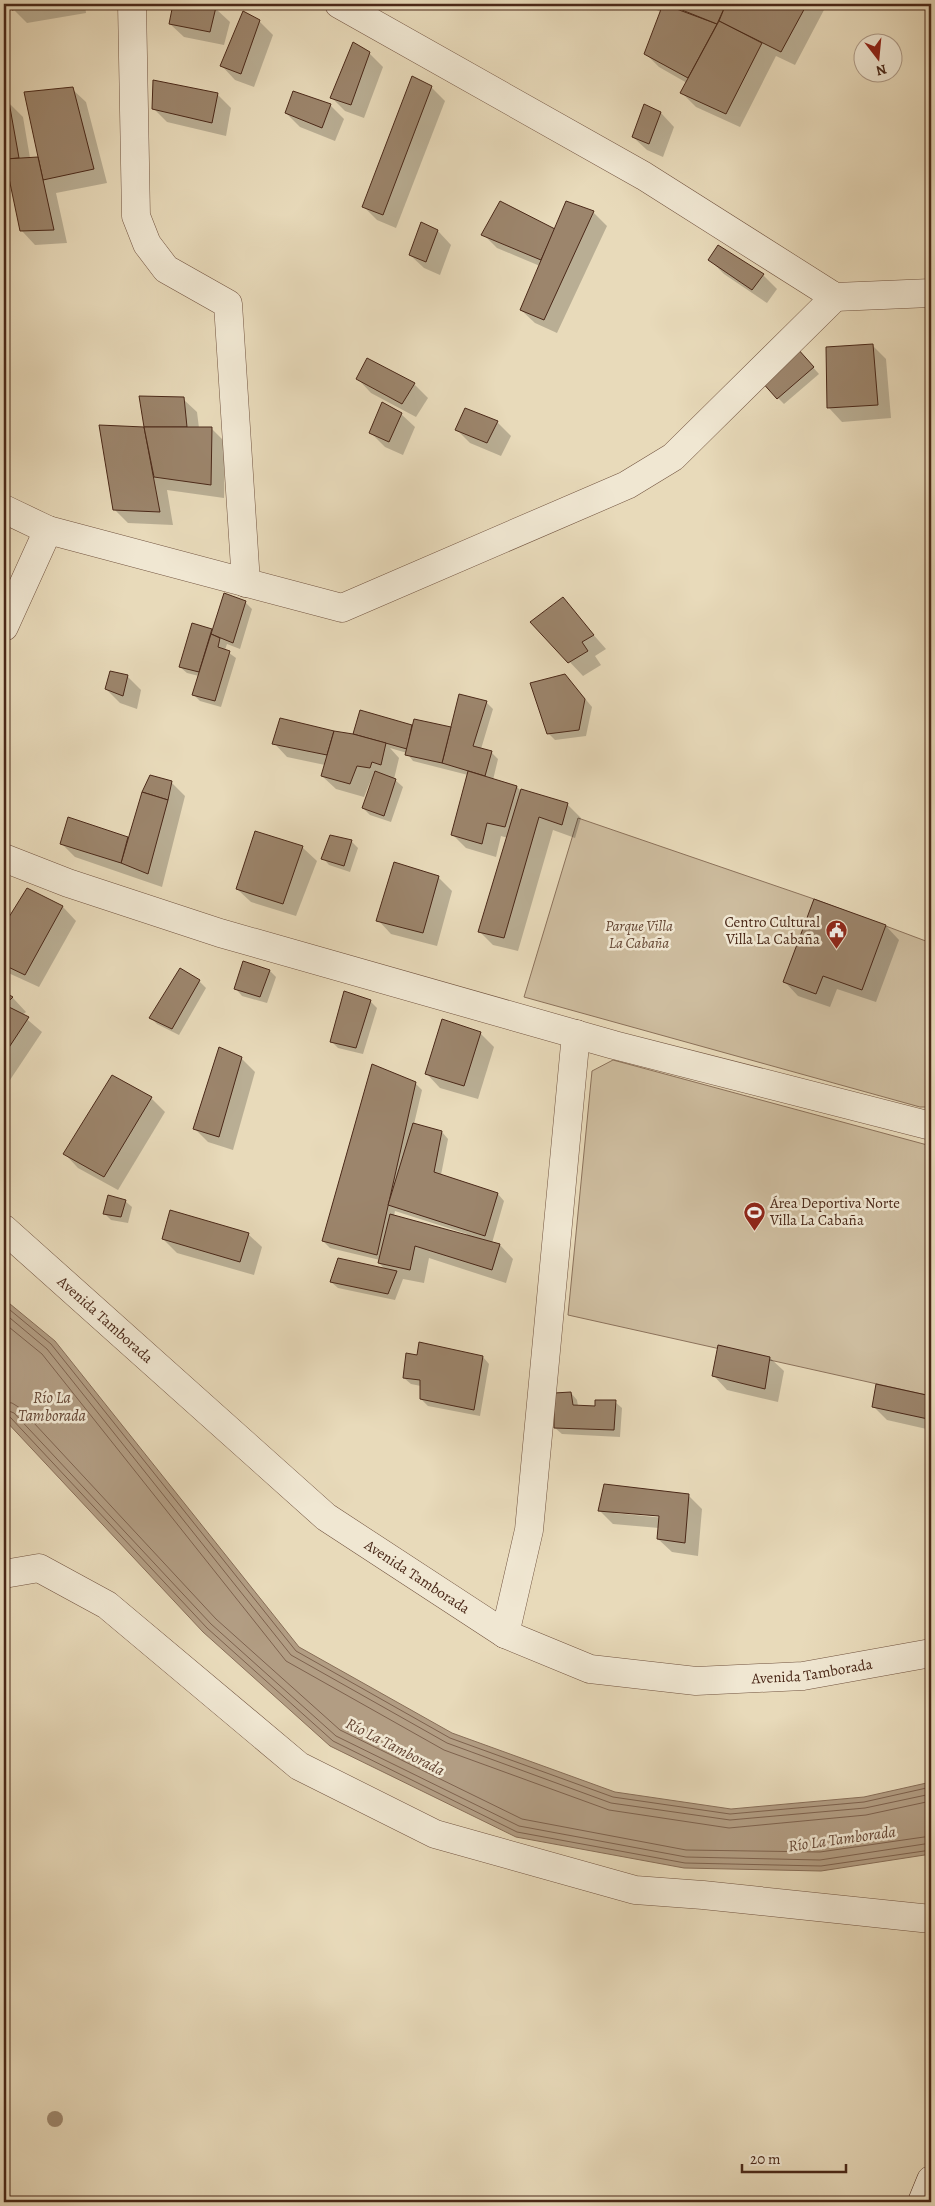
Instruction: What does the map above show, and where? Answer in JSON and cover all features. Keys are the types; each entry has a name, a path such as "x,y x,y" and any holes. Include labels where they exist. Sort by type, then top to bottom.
{"street":[{"path":"132,4 136,216 147,244 166,269 228,304 246,583"},
{"path":"339,4 644,176 835,297 931,292"},
{"path":"4,509 48,530 342,608 627,485 673,457 835,297"},
{"path":"4,627 48,530"},
{"path":"4,858 68,882 220,933 576,1034 931,1126"},
{"path":"505,1634 529,1530 576,1034"},
{"name":"Avenida Tamborada","path":"4,1229 326,1517 505,1634 590,1669 696,1681 803,1676 931,1653"},
{"path":"4,1574 39,1568 107,1605 299,1766 435,1834 635,1890 703,1895 931,1919"},
{"path":"922,2202 931,2180"}],"green space":[{"name":"Parque Villa La Cabaña","path":"578,818 814,899 931,943 931,1107 920,1107 524,997"},
{"name":"Área Deportiva Norte Villa La Cabaña","path":"613,1060 931,1146 931,1396 568,1315 592,1071"}],"water":[{"name":"Río La Tamborada","path":"4,1299 55,1341 299,1647 452,1733 615,1792 731,1809 864,1797 931,1782 931,1854 821,1871 684,1868 516,1837 330,1746 203,1632 4,1419"}],"building":[{"path":"11,4 35,4 35,6 12,10"},
{"path":"173,4 196,4 216,7 210,32 169,24"},
{"path":"663,4 717,24 688,78 644,54"},
{"path":"667,4 726,4 717,24"},
{"path":"726,4 807,4 781,52 719,21"},
{"path":"243,11 260,20 241,74 220,66"},
{"path":"719,21 762,43 726,114 680,93"},
{"path":"353,42 370,52 351,105 330,98"},
{"path":"412,76 432,86 383,215 362,207"},
{"path":"153,80 218,93 212,123 152,109"},
{"path":"73,87 94,169 43,180 24,92"},
{"path":"293,91 331,104 322,128 285,113"},
{"path":"9,102 19,158 4,159 4,103"},
{"path":"644,104 661,112 649,144 632,137"},
{"path":"38,157 54,230 20,231 5,159"},
{"path":"500,201 555,229 541,260 481,235"},
{"path":"566,201 594,211 544,320 520,310"},
{"path":"421,222 438,230 426,262 409,255"},
{"path":"718,245 764,274 752,290 708,260"},
{"path":"873,344 878,405 827,408 826,347"},
{"path":"797,348 814,367 777,399 761,381"},
{"path":"367,358 415,383 402,404 356,379"},
{"path":"139,396 184,397 187,427 144,427"},
{"path":"382,402 402,413 389,442 369,433"},
{"path":"465,408 498,421 487,443 455,430"},
{"path":"99,425 144,427 160,512 113,510"},
{"path":"144,427 212,427 211,485 154,477"},
{"path":"224,593 246,601 233,643 211,634"},
{"path":"563,597 594,635 582,642 588,651 568,663 530,622"},
{"path":"192,623 212,629 199,672 179,667"},
{"path":"211,634 220,638 218,647 230,651 215,701 192,695"},
{"path":"110,671 128,675 123,696 105,689"},
{"path":"565,674 585,699 579,730 547,734 530,683"},
{"path":"459,694 487,701 473,746 492,751 485,776 442,763"},
{"path":"360,710 412,725 407,749 353,734"},
{"path":"280,718 334,731 327,755 272,744"},
{"path":"414,719 451,727 442,763 405,755"},
{"path":"334,731 386,743 381,765 372,762 370,768 357,766 350,784 321,776"},
{"path":"375,771 396,779 384,816 362,808"},
{"path":"468,771 517,786 505,827 487,823 482,844 451,835"},
{"path":"150,775 172,781 168,800 142,792"},
{"path":"521,789 568,803 562,825 539,817 504,938 478,932"},
{"path":"142,792 168,800 148,874 121,863"},
{"path":"68,817 128,837 121,863 60,844"},
{"path":"255,831 303,846 283,904 236,889"},
{"path":"330,835 352,840 344,866 321,859"},
{"path":"394,862 439,876 423,933 376,921"},
{"path":"27,888 63,906 25,975 4,965 4,925"},
{"name":"Centro Cultural Villa La Cabaña","path":"814,899 886,925 862,990 823,976 816,994 783,982"},
{"path":"243,961 270,970 260,997 234,989"},
{"path":"180,968 200,980 172,1029 149,1018"},
{"path":"344,991 371,1000 356,1048 330,1042"},
{"path":"4,992 13,997 5,1005 29,1017 4,1055"},
{"path":"442,1019 481,1032 464,1086 425,1074"},
{"path":"219,1047 242,1057 219,1137 193,1129"},
{"path":"372,1064 416,1082 377,1255 322,1241"},
{"path":"112,1075 152,1097 104,1177 63,1154"},
{"path":"413,1123 442,1131 434,1172 498,1193 485,1236 388,1205"},
{"path":"108,1195 126,1200 121,1217 103,1214"},
{"path":"170,1210 249,1233 240,1262 162,1239"},
{"path":"390,1214 500,1244 492,1270 415,1246 410,1270 378,1263"},
{"path":"338,1258 397,1271 388,1294 330,1282"},
{"path":"419,1342 483,1356 474,1410 420,1399 420,1380 403,1378 406,1353 417,1355"},
{"path":"718,1345 770,1357 765,1389 712,1376"},
{"path":"876,1384 931,1396 928,1419 872,1407"},
{"path":"571,1392 573,1405 595,1406 595,1400 616,1400 614,1430 554,1428 554,1393"},
{"path":"604,1484 689,1494 685,1543 657,1539 659,1516 598,1511"}],"place":[{"name":"Centro Cultural Villa La Cabaña","path":"836,950"},
{"name":"Área Deportiva Norte Villa La Cabaña","path":"754,1231"}]}
